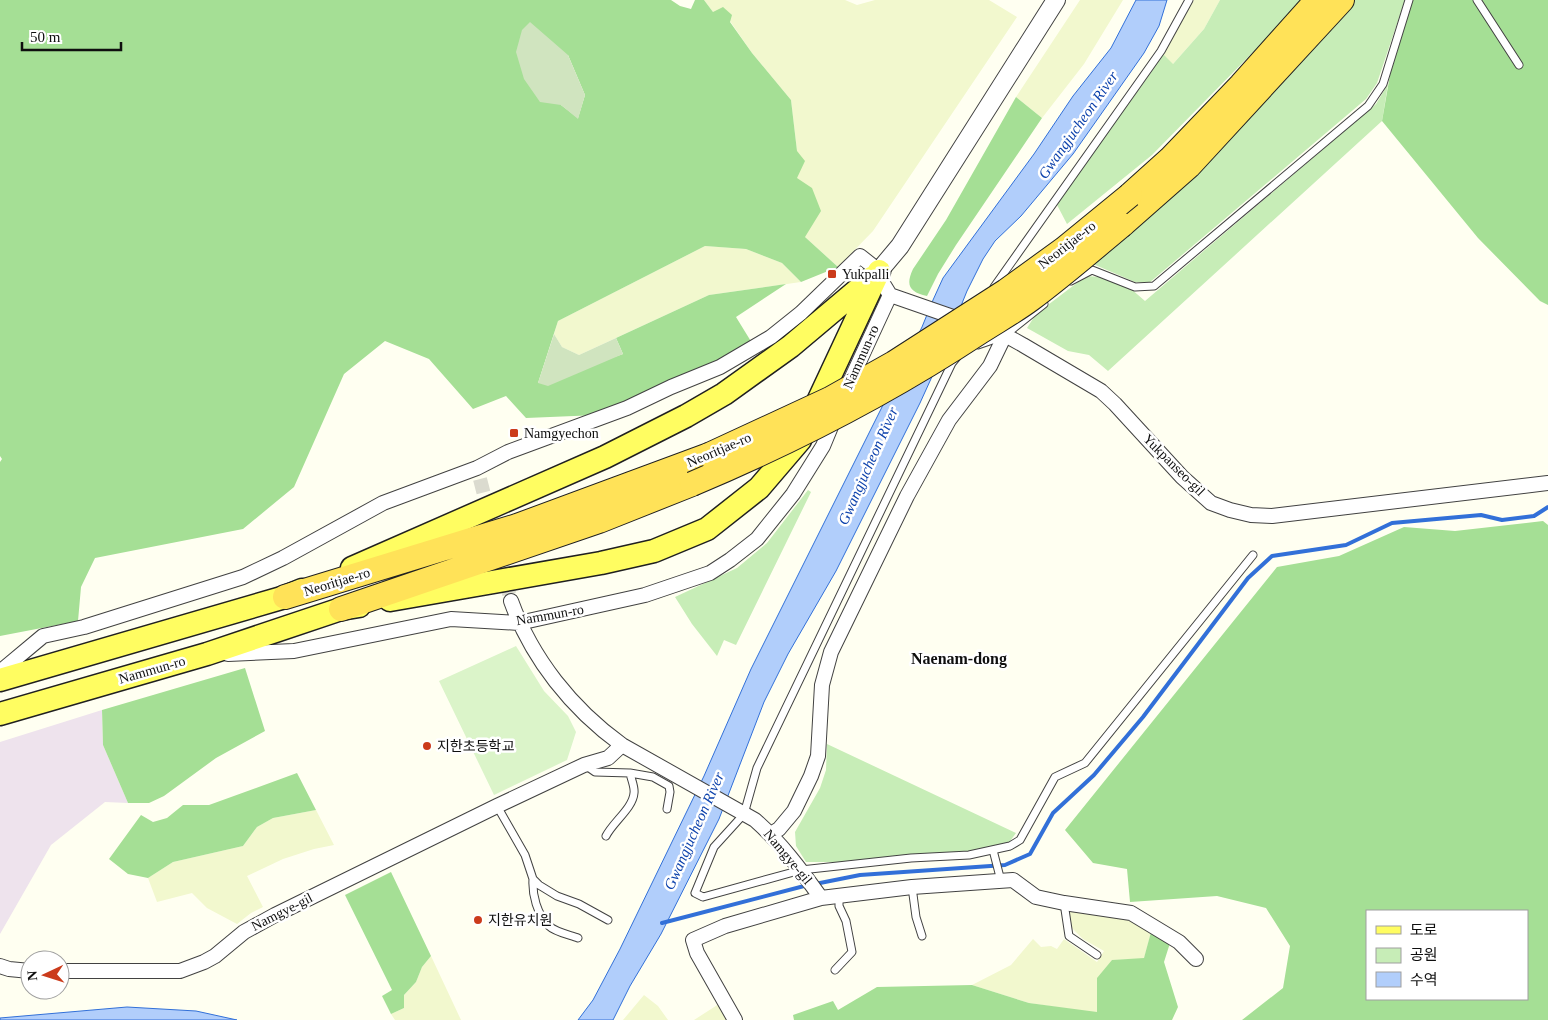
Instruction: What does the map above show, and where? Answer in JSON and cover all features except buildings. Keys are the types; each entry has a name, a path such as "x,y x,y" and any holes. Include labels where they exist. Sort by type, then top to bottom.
{"highway":[{"name":"Neoritjae-ro","path":"285,597 517,526 709,455 822,403 894,363 1006,291 1064,249 1130,195 1170,159 1242,85 1317,0"},
{"name":"Neoritjae-ro","path":"341,609 599,521 752,459 889,388 944,356 1030,299 1122,225 1189,166 1342,0"}],"main road":[{"path":"285,597 572,472 686,416 724,394 791,346 879,271"},
{"path":"341,609 601,562 654,550 707,530 760,488 800,440 879,271"},
{"name":"Neoritjae-ro","path":"0,680 285,597"},
{"name":"Neoritjae-ro","path":"207,654 341,609"},
{"name":"Nammun-ro","path":"0,714 207,654"}],"street":[{"path":"879,271 900,246 1056,0"},
{"path":"0,672 43,636 84,627 243,577 283,558 383,503 479,473 508,452 626,408 720,367 771,337 801,313 860,256 879,271 882,282 890,295"},
{"name":"Yukpanseo-gil","path":"890,295 1005,335 1100,391 1115,404 1182,477 1211,503 1230,510 1272,516 1548,482"},
{"name":"Nammun-ro","path":"207,654 294,651 451,619 519,623 645,595 710,573 757,539 793,494 823,446 856,365 890,295"},
{"path":"771,834 779,829 794,811 811,776 818,756 822,685 831,652 907,496 949,420 990,366 1005,335"},
{"name":"Namgye-gil","path":"511,601 519,623 553,679 608,735 622,745 755,820 771,834 804,873 819,895"},
{"name":"Namgye-gil","path":"70,971 180,971 192,967 215,956 244,932 275,915 497,806 584,765 608,758 622,745"},
{"name":"Namgye-gil","path":"735,1020 697,952 693,940 725,926 819,895 839,896 1000,877 1013,880 1036,897 1131,913 1179,942 1196,959"},
{"path":"0,966 20,970"}],"lane":[{"path":"1005,335 994,287 1161,51 1189,0"},
{"path":"1067,285 1074,279 1092,270 1135,287 1154,286 1368,106 1382,84 1409,0"},
{"path":"1477,0 1519,65"},
{"path":"1051,298 1005,335 962,351 952,363 757,768 741,812 714,847 695,892 703,897 804,873 911,858 969,855 993,851 1010,846 1020,840 1055,777 1085,763 1252,555"},
{"path":"584,765 595,772 630,773 653,778 669,786 670,792 667,809"},
{"path":"606,836 630,804 635,792 630,773"},
{"path":"497,806 525,855 534,879 539,885 608,920"},
{"path":"993,851 1000,877"},
{"path":"534,879 533,892 538,908 550,926 578,938"},
{"path":"912,887 916,917 922,936"},
{"path":"835,970 852,952 846,921 839,906 839,896"},
{"path":"1064,903 1069,936 1097,955"}],"shaded area":[{"path":"102,710 103,745 128,803 105,802 51,845 0,934 0,742"}],"green space":[{"path":"0,0 671,0 680,6 691,9 695,0 704,0 713,12 723,7 732,15 730,22 752,53 791,100 797,151 805,161 797,178 812,188 821,211 805,237 838,267 801,282 782,263 746,249 705,246 558,321 538,383 623,354 616,338 709,295 786,284 736,317 752,343 718,361 598,415 526,418 506,396 473,409 429,359 385,341 344,374 294,487 243,529 95,558 81,587 78,621 0,636 0,462 2,459 0,456","holes":["568,55 585,95 578,118 561,105"]},
{"path":"704,0 845,0 857,5 875,0 989,0 1017,17 873,231 838,267 805,237 797,178 797,151 791,100 752,53 730,21 713,12"},
{"path":"1080,0 1123,0 1084,64 1042,118 1016,97"},
{"path":"1194,0 1220,0 1204,29 1172,65 1163,54"},
{"path":"1220,0 1304,0 1152,155 1067,224 1056,203 1163,54 1173,64 1204,29"},
{"path":"1353,0 1405,0 1377,83 1366,99 1149,283 1135,282 1086,261"},
{"path":"1413,0 1548,0 1548,305 1540,301 1478,238 1382,121 1390,75"},
{"path":"530,22 568,55 585,95 578,119 561,105 540,102 524,79 516,52 522,30"},
{"path":"1388,84 1382,121 1108,371 1089,355 1068,351 1027,328 1036,314 1086,276 1100,277 1130,288 1145,301 1376,104"},
{"path":"1016,97 1042,118 956,245 927,296 913,290 909,280 913,269 946,220"},
{"path":"705,246 746,249 782,263 801,282 709,295 579,355 562,347 554,334 558,321"},
{"path":"554,334 562,347 579,355 616,338 623,354 548,386 538,383"},
{"path":"808,490 811,492 736,645 724,640 717,656 692,624 675,597 737,568 767,543"},
{"path":"1543,521 1548,525 1548,1020 1242,1020 1283,988 1290,946 1266,908 1217,896 1130,902 1127,869 1093,863 1065,830 1277,567 1339,556 1404,527 1455,531"},
{"path":"516,646 544,691 568,716 576,732 567,760 494,795 439,681"},
{"path":"245,668 265,731 216,758 164,796 149,803 128,803 103,745 102,710"},
{"path":"827,744 1016,833 1008,844 967,853 839,862 806,862 796,846 795,832 820,788 826,770"},
{"path":"297,773 316,810 273,818 257,827 243,846 173,862 148,878 128,874 109,859 141,815 153,822 167,818 183,805 209,805"},
{"path":"316,810 334,845 283,859 247,876 263,907 251,913 237,924 207,908 192,893 157,902 148,878 173,862 243,846 257,827 273,818"},
{"path":"391,872 431,956 422,967 416,982 404,995 404,1008 391,1014 382,996 392,990 345,895"},
{"path":"1072,908 1127,917 1151,932 1144,959 1112,960 1097,1013 1029,1003 972,985 1011,965 1033,939 1041,947 1051,946 1057,949 1064,939 1097,962 1104,951 1083,939 1072,928 1068,913"},
{"path":"1151,932 1170,943 1164,962 1178,1007 1172,1020 794,1020 793,1015 833,1001 838,1010 877,987 972,985 1029,1003 1097,1012 1097,978 1112,960 1144,958"},
{"path":"431,956 461,1020 395,1020 391,1014 404,1008 404,995 416,982 422,967"},
{"path":"644,995 658,1006 668,1020 623,1020"},
{"path":"722,1002 730,1020 694,1020"}],"water":[{"name":"Gwangjucheon River","path":"1136,0 1167,0 1159,26 1144,53 1073,154 1021,216 995,241 983,259 967,291 920,403 836,571 788,654 764,702 719,819 661,934 630,986 613,1020 578,1020 593,1000 620,949 704,776 751,669 922,327 943,278 1034,154 1073,96 1111,48"},
{"path":"127,1007 196,1011 237,1020 0,1020 0,1018"}],"waterway":[{"path":"815,884 860,875 1005,865 1030,854 1053,813 1094,775 1143,717 1248,578 1272,556 1346,545 1392,523 1481,515 1502,520 1534,516 1548,507"},
{"path":"662,923 808,885"}],"tunnel":[{"path":"480,479 511,601"}],"place":[{"name":"Yukpalli","path":"832,274"},
{"name":"Namgyechon","path":"514,433"},
{"name":"지한초등학교","path":"427,746"},
{"name":"지한유치원","path":"478,920"}],"district":[{"name":"Naenam-dong","path":"959,658"}]}
